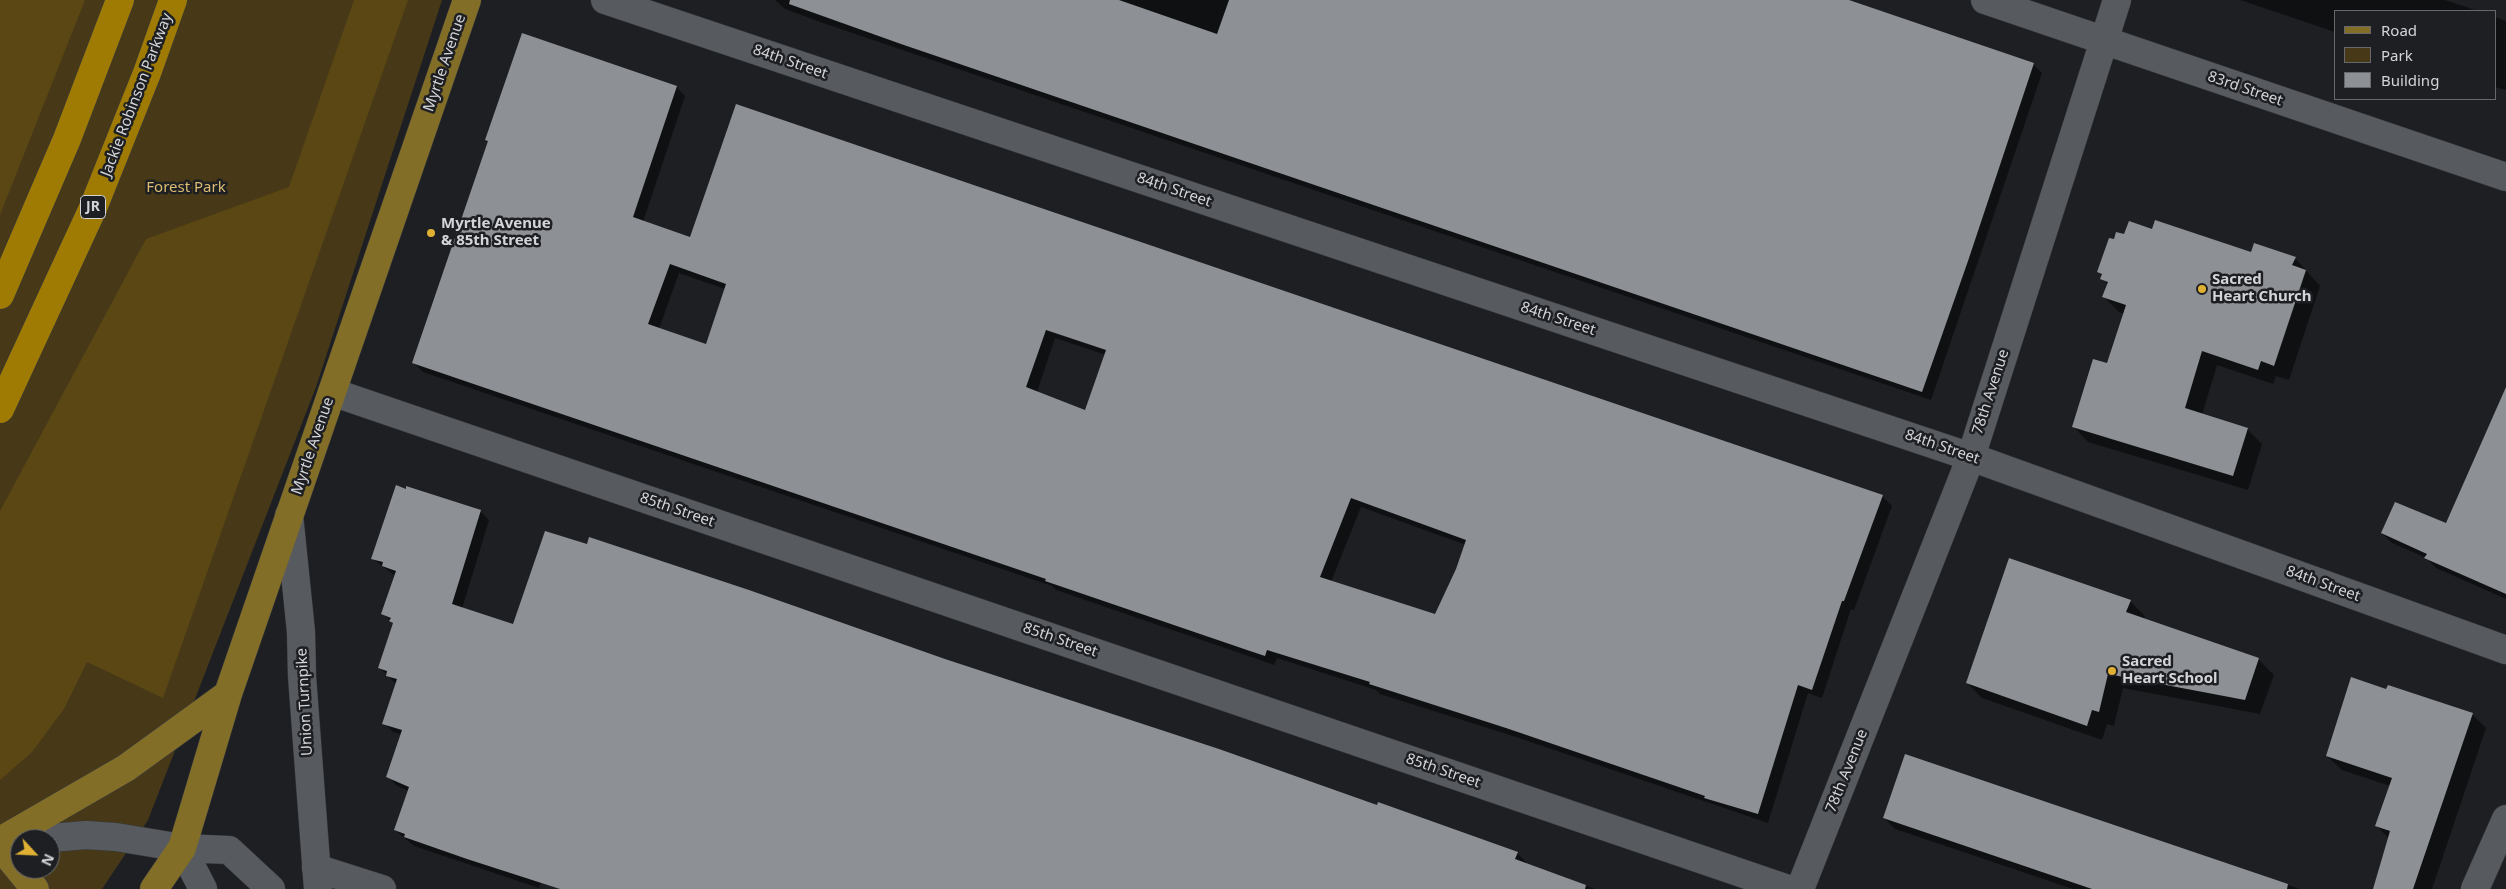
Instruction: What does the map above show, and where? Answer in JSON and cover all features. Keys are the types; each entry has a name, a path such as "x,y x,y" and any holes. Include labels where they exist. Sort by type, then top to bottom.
{"highway":[{"path":"0,295 67,139 120,0"},
{"name":"Jackie Robinson Parkway","path":"0,409 93,208 147,73 173,0"}],"main road":[{"name":"Myrtle Avenue","path":"154,889 182,848 228,694 467,0"},
{"path":"35,889 0,843 126,768 228,694"}],"street":[{"name":"84th Street","path":"605,0 1971,457 2506,650"},
{"name":"83rd Street","path":"1985,0 2506,177"},
{"name":"78th Avenue","path":"1800,889 1971,457 2117,0"},
{"name":"85th Street","path":"332,392 1788,889"},
{"name":"Union Turnpike","path":"289,515 301,632 302,676 317,878"},
{"path":"2475,889 2506,819"},
{"path":"60,837 86,835 116,837 182,848 229,850 271,889"},
{"path":"182,848 204,889"},
{"path":"317,878 382,889"}],"green space":[{"name":"Forest Park","path":"0,0 442,0 316,387 148,820 102,889 0,889"}],"shaded area":[{"path":"0,0 85,0 0,215"},
{"path":"354,0 408,0 163,698 87,662 64,709 32,752 0,780 0,511 146,239 289,187"}],"building":[{"path":"790,0 1119,0 1217,34 1229,0 1849,0 2034,63 1922,392 901,44 789,4"},
{"path":"522,33 677,86 633,217 690,237 736,104 1883,495 1844,601 1842,601 1812,690 1798,685 1758,814 1704,798 1705,796 1506,728 1369,684 1370,682 1267,650 1265,656 1247,650 1045,581 1046,579 412,363 488,141 485,140","holes":["670,264 726,284 706,344 648,324","1046,330 1106,350 1085,410 1026,387","1351,498 1466,540 1456,569 1435,614 1320,577"]},
{"path":"2155,220 2251,252 2254,243 2296,257 2292,265 2306,270 2274,366 2261,361 2258,370 2202,351 2185,408 2248,428 2233,476 2072,427 2093,359 2107,363 2126,305 2102,297 2108,282 2100,279 2102,274 2097,272 2109,238 2114,239 2116,232 2124,234 2129,221 2152,229"},
{"path":"2506,387 2506,594 2424,558 2427,554 2381,533 2395,502 2446,523"},
{"path":"396,485 406,489 406,486 481,510 452,604 513,624 545,531 587,544 589,537 749,590 945,659 1219,749 1377,805 1378,802 1518,852 1515,859 1586,885 1585,889 560,889 467,859 404,837 405,834 394,830 409,787 386,777 402,730 382,724 397,679 386,676 387,671 378,668 393,623 389,621 391,618 381,614 396,571 382,566 383,562 371,559"},
{"name":"Sacred Heart School","path":"2009,558 2131,600 2126,612 2259,658 2245,700 2108,674 2099,712 2092,710 2087,726 1966,683"},
{"path":"2351,677 2386,689 2388,685 2473,713 2413,889 2373,889 2390,831 2375,826 2392,778 2326,756"},
{"path":"1905,754 2288,884 2287,889 2092,889 1883,818"}],"place":[{"name":"Myrtle Avenue & 85th Street","path":"431,233"},
{"name":"Sacred Heart Church","path":"2202,289"},
{"name":"Sacred Heart School","path":"2112,671"}]}
